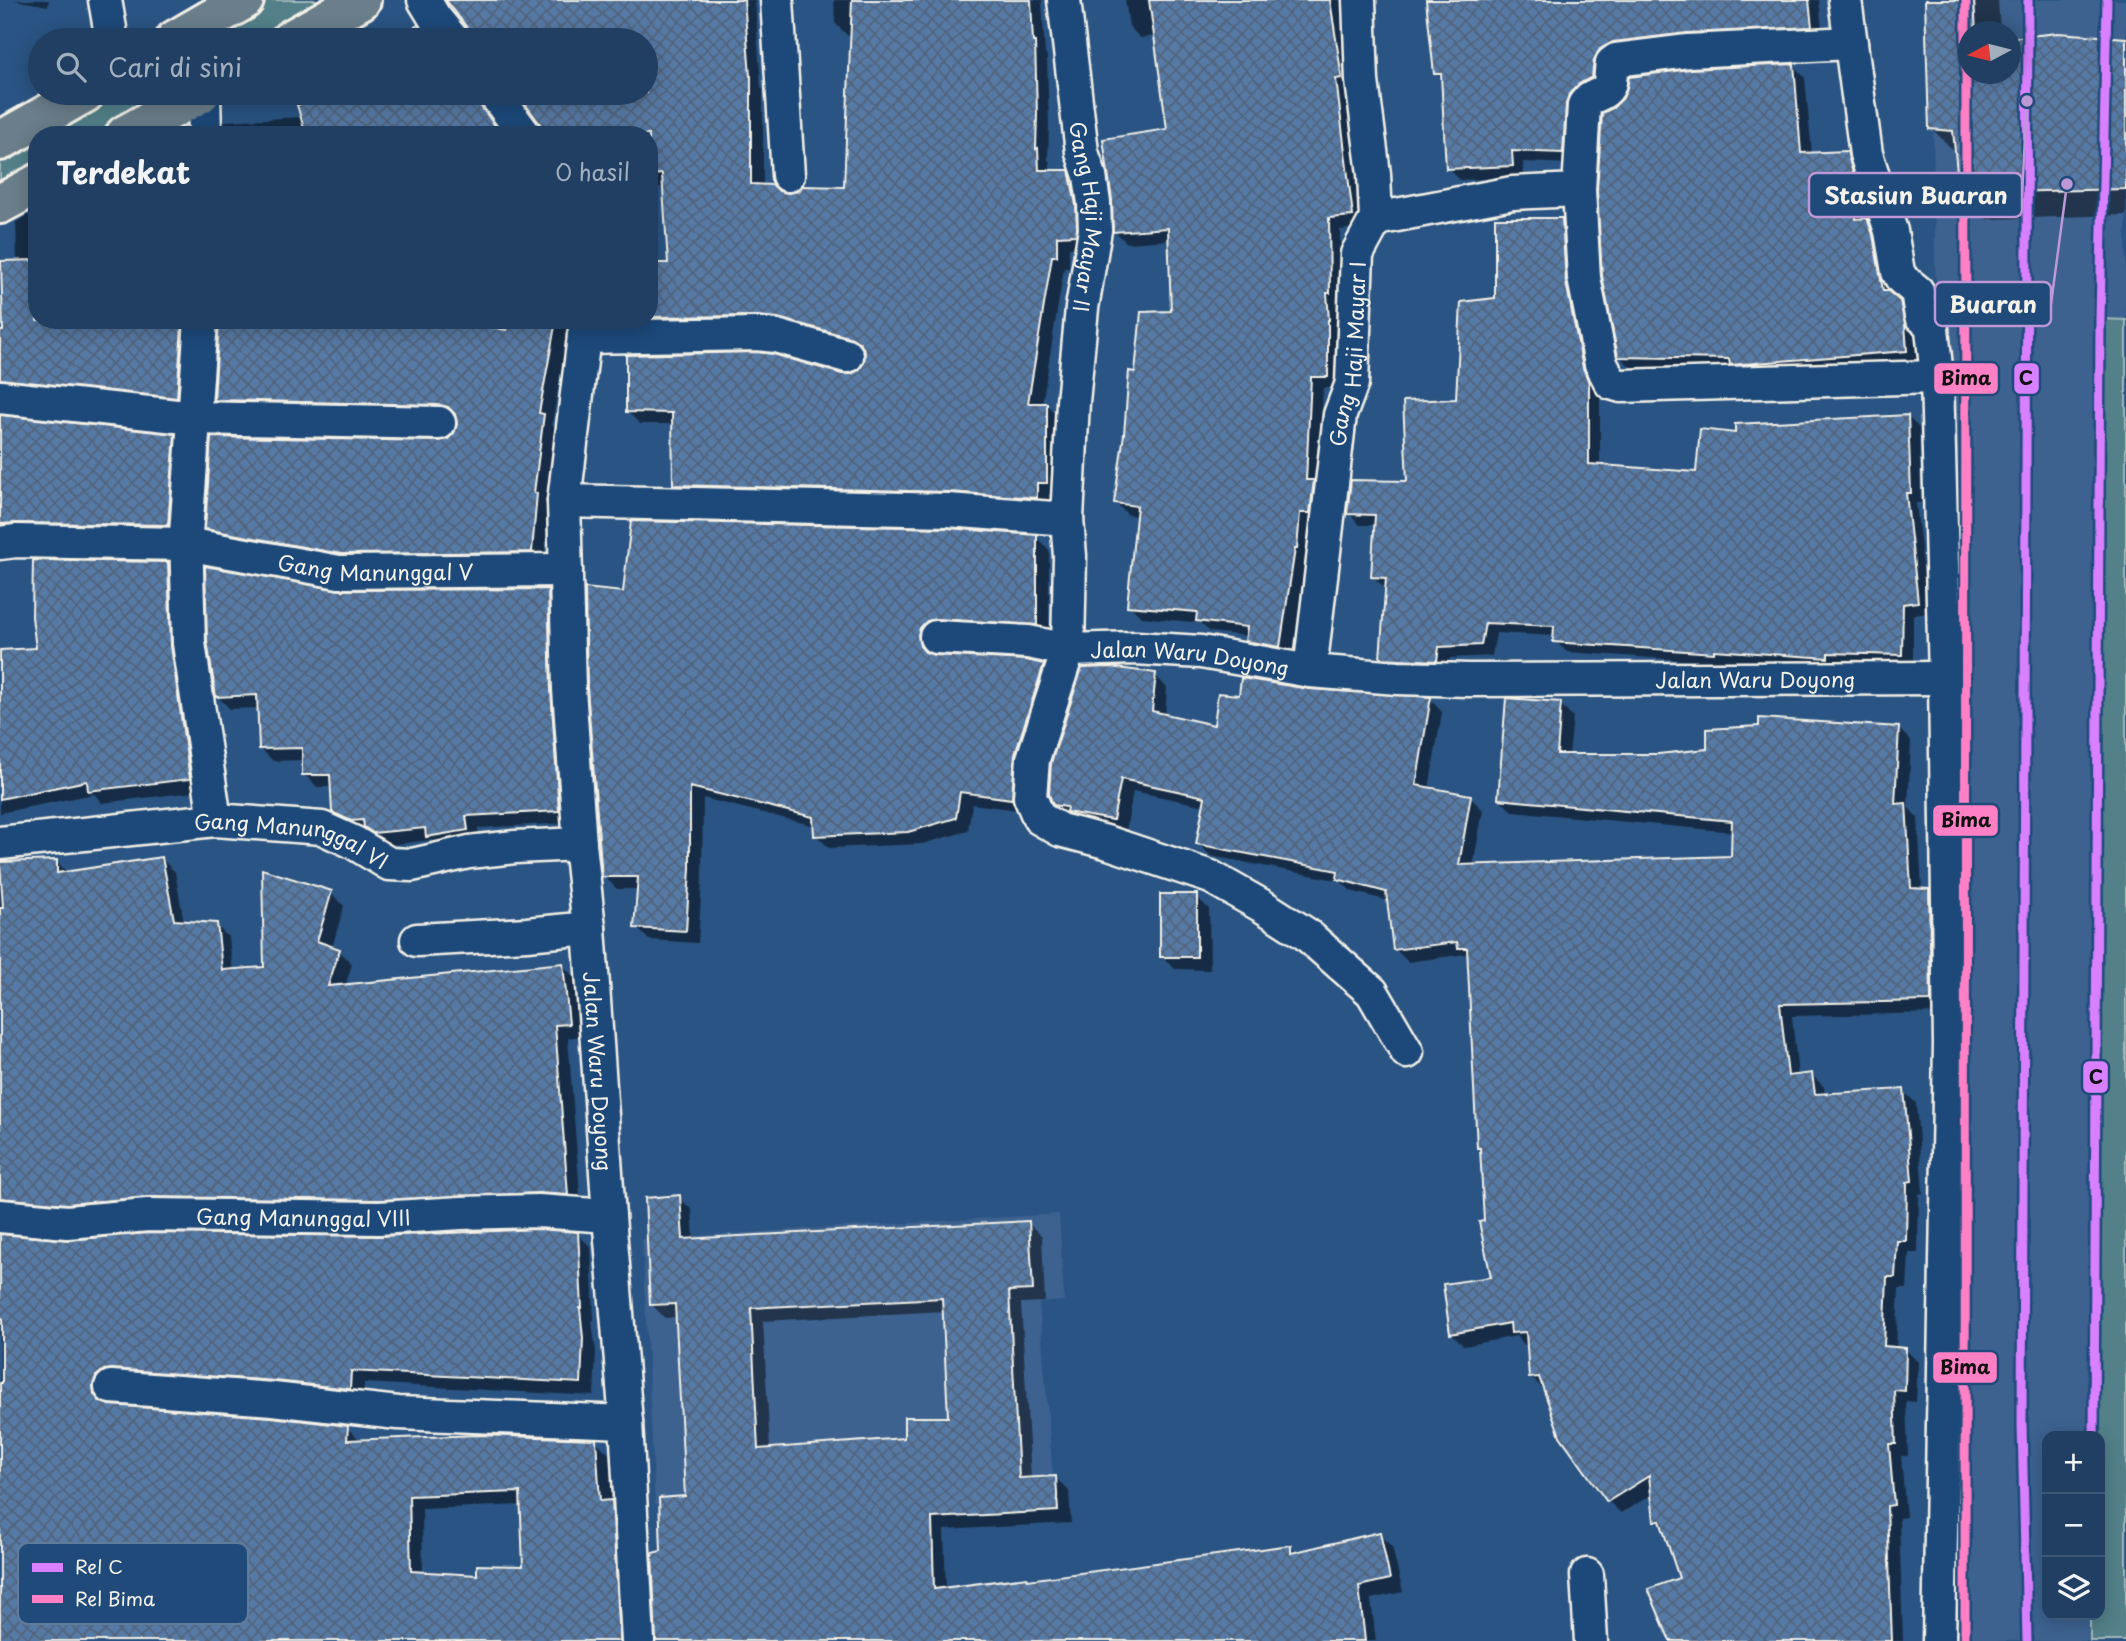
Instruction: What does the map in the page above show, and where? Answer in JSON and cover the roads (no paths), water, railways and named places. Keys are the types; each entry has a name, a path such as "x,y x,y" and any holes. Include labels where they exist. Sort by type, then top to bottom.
{"main road":[{"path":"196,28 244,0"},
{"path":"311,28 361,0"},
{"path":"0,141 64,105"},
{"path":"142,126 180,105"},
{"path":"0,204 28,189"}],"street":[{"path":"105,0 110,28"},
{"path":"425,0 443,28"},
{"path":"777,0 788,175"},
{"name":"Gang Haji Mayar II","path":"1063,0 1082,152 1090,176 1094,203 1095,230 1078,348 1067,519"},
{"path":"1359,0 1362,81 1374,174 1376,219 1512,192 1579,190"},
{"path":"1845,0 1866,154 1891,231 1898,272 1902,279 1917,291 1921,316 1932,329 1937,377 1945,678 1950,1044 1939,1641"},
{"path":"1851,43 1688,51 1616,60 1612,63 1607,89 1603,94 1587,100 1584,105 1579,190 1584,278 1601,364 1611,383 1621,386 1937,377"},
{"path":"203,105 204,126"},
{"path":"503,105 519,126"},
{"name":"Gang Haji Mayar I","path":"1310,671 1340,415 1352,383 1357,254 1376,219"},
{"path":"200,329 186,544 189,643 215,820"},
{"name":"Jalan Waru Doyong","path":"585,329 564,501 569,689 625,1422 638,1641"},
{"path":"614,329 776,336 847,356"},
{"path":"0,397 195,418 439,423"},
{"path":"564,501 948,510 1067,519"},
{"name":"Jalan Waru Doyong","path":"1067,519 1070,556 1068,650 1136,648 1201,652 1310,671 1398,678 1945,678"},
{"name":"Gang Manunggal V","path":"8,542 186,544 339,572 566,570"},
{"path":"936,637 1028,642 1068,650 1033,759 1030,797 1039,818 1060,830 1146,854 1211,877 1264,906 1306,934 1372,992 1407,1052"},
{"name":"Gang Manunggal VI","path":"0,843 215,820 322,828 353,842 389,864 412,865 469,852 515,847 580,844"},
{"path":"417,940 589,928"},
{"name":"Gang Manunggal VIII","path":"0,1216 67,1222 148,1215 379,1218 538,1211 609,1216"},
{"path":"111,1387 273,1399 398,1413 625,1422"},
{"path":"1587,1575 1591,1641"}],"rail line":[{"name":"Bima","path":"1965,1641 1966,0"},
{"name":"C","path":"2027,1641 2022,1424 2028,0"},
{"name":"C","path":"2094,1431 2100,319 2107,0"}],"place":[{"name":"Stasiun Buaran","path":"2027,101"},
{"name":"Buaran","path":"2067,184"}]}
